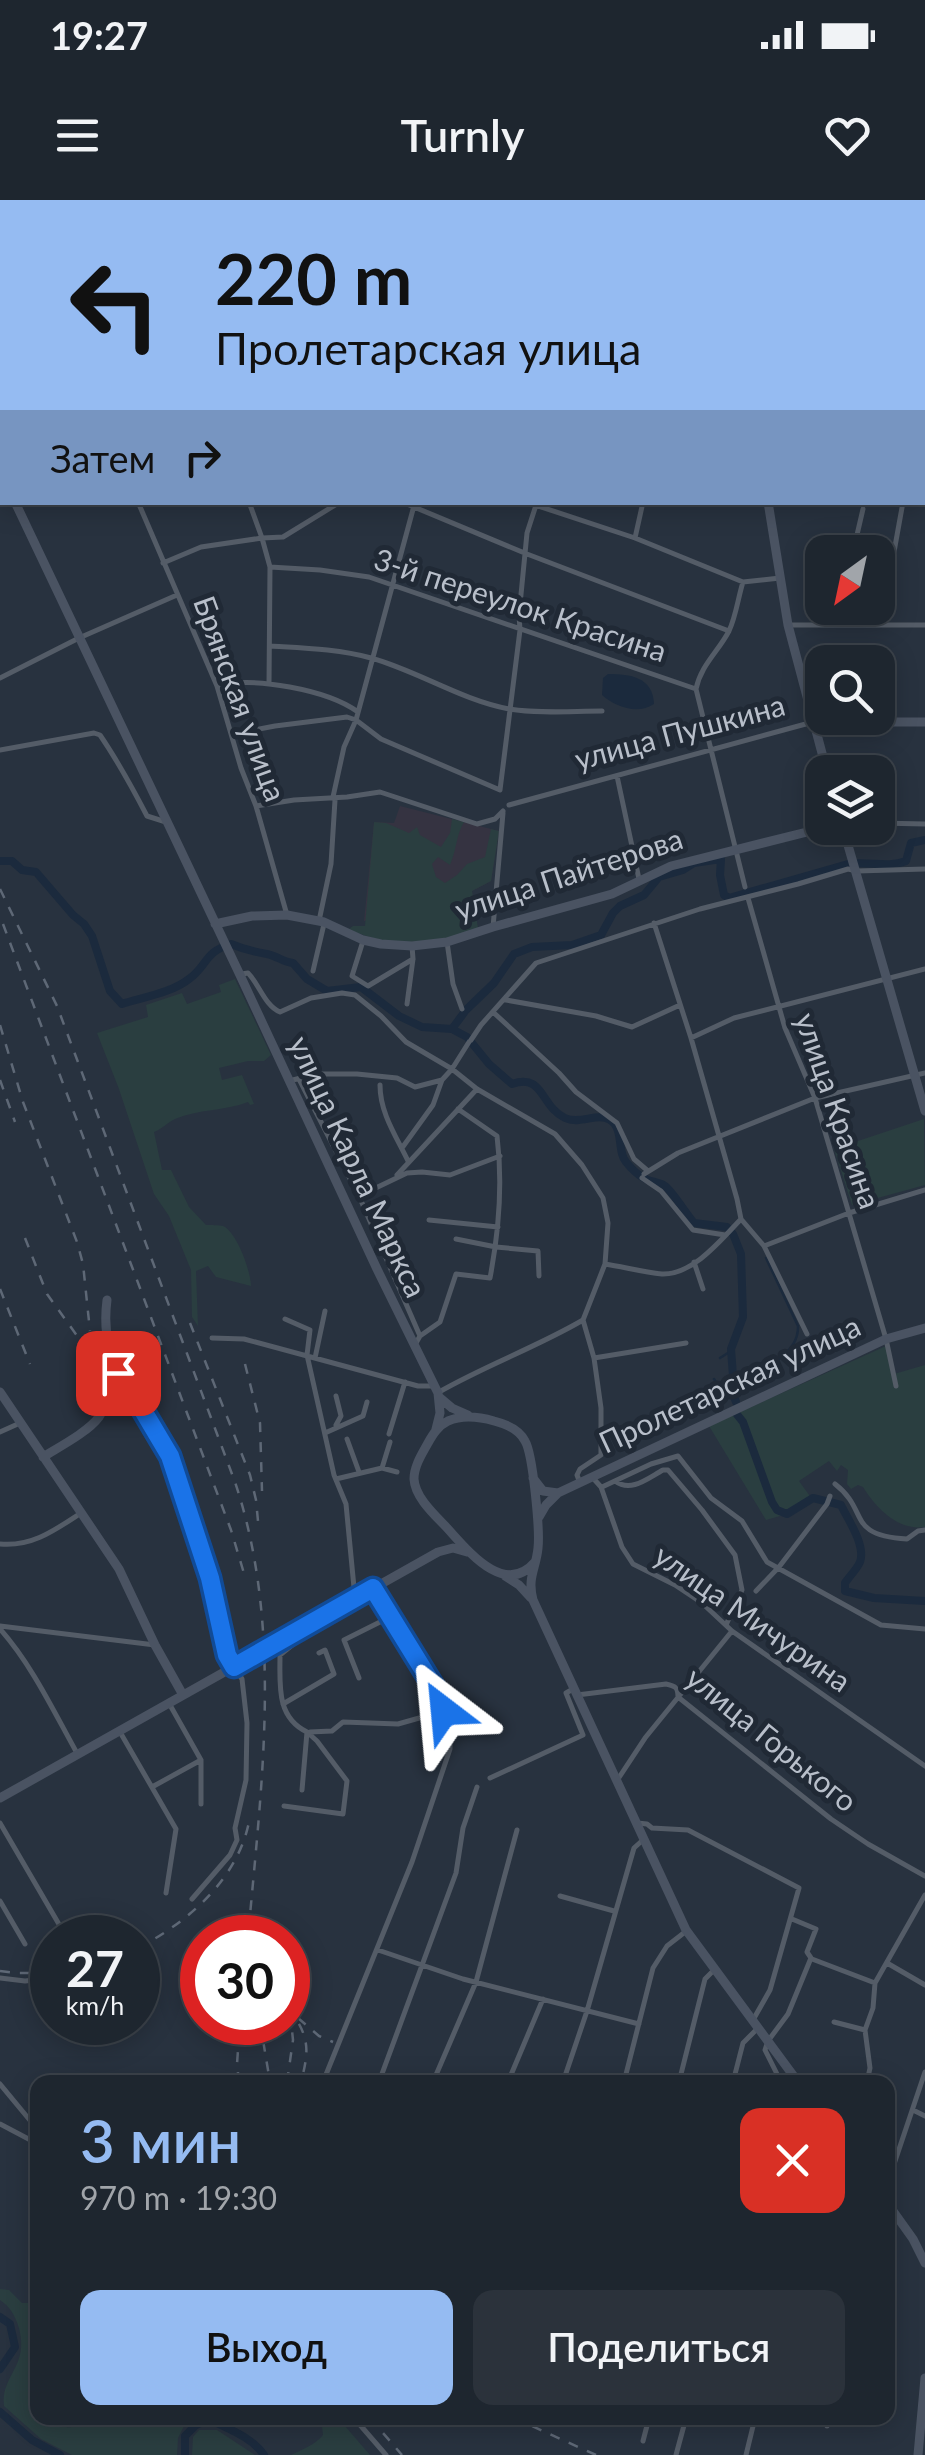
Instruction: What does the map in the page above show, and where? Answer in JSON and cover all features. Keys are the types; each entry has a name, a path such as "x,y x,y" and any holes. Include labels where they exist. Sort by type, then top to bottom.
{"main road":[{"path":"16,505 215,924"},
{"path":"768,505 788,624 805,691"},
{"name":"улица Пушкина","path":"895,722 925,722"},
{"name":"улица Пайтерова","path":"215,924 286,914 322,921 382,944 447,942 612,894 670,866 805,832"},
{"path":"848,845 886,978 920,1074 925,1110"},
{"name":"улица Карла Маркса","path":"215,924 294,1080 417,1341 437,1392"},
{"path":"107,1300 106,1335 123,1386 132,1392 170,1456 210,1578 227,1655 236,1665"},
{"name":"Пролетарская улица","path":"538,1519 558,1493 886,1339 925,1328"},
{"path":"44,1457 95,1421 114,1388 123,1386"},
{"path":"0,1392 120,1569 183,1695"},
{"path":"437,1392 452,1408 507,1425 520,1434 529,1450 538,1519 538,1551 530,1579 533,1600 686,1930 793,2075"},
{"path":"437,1392 440,1413 435,1432 414,1478 417,1492 469,1554"},
{"path":"435,1432 452,1420 476,1418"},
{"path":"533,1476 543,1492 558,1493"},
{"path":"438,1552 446,1536 442,1523"},
{"path":"0,1798 438,1552 452,1548 469,1554 519,1585 533,1600"},
{"path":"499,1572 515,1575 535,1562"},
{"path":"895,2214 925,2263"},
{"path":"913,2239 925,2238"},
{"path":"918,2455 925,2378"}],"street":[{"name":"Брянская улица","path":"139,505 217,686 286,914"},
{"path":"250,505 270,567 270,684"},
{"path":"163,562 201,547 284,537 335,505"},
{"path":"313,972 330,864 336,800 333,797 414,505 527,554 729,631"},
{"path":"217,686 239,681 324,695 345,703 381,739 500,790 520,630 527,533 537,505"},
{"path":"540,505 635,538 742,582 780,578"},
{"path":"635,538 642,505"},
{"path":"895,548 903,505"},
{"path":"857,535 863,509"},
{"name":"3-й переулок Красина","path":"270,567 369,577 696,689"},
{"path":"742,582 729,631 707,661 696,689 745,887"},
{"path":"0,678 178,595"},
{"path":"788,624 805,624"},
{"path":"895,624 925,625"},
{"path":"271,646 372,658 476,700 510,709 602,711"},
{"path":"233,734 357,716"},
{"name":"улица Пушкина","path":"503,811 509,804 805,724"},
{"path":"0,750 100,735 147,816 166,822"},
{"path":"617,776 639,880"},
{"path":"256,806 380,792 477,824 494,819 503,811"},
{"path":"492,927 503,811"},
{"path":"895,824 925,824"},
{"path":"402,1148 433,1105 442,1080 470,1041 536,963 654,923 855,866 925,870"},
{"name":"улица Красина","path":"748,898 778,1005 814,1098 849,1213 896,1386"},
{"path":"654,923 691,1038 740,1219 764,1246 807,1334"},
{"path":"364,940 352,976 368,986 413,959"},
{"path":"447,942 452,984 462,1009"},
{"path":"408,1004 412,946"},
{"path":"691,1038 734,1018 778,1005 925,969"},
{"path":"240,975 248,973 272,1008 280,1012 310,998 355,995 406,1042 452,1069 476,1089 555,1134 582,1165 603,1198 608,1223 605,1264 584,1320 602,1408 601,1456 580,1469 576,1475 580,1483"},
{"path":"506,1000 596,1016 632,1027 680,1006"},
{"path":"493,1012 576,1092 617,1123 645,1174"},
{"path":"294,1080 316,1074 379,1076 397,1078 415,1087 442,1080"},
{"path":"725,1235 693,1230 662,1191 641,1180 645,1174 678,1153 814,1098 920,1074"},
{"name":"улица Карла Маркса","path":"294,1080 358,1196 417,1341"},
{"path":"380,1085 380,1101 408,1161"},
{"path":"394,1180 476,1089"},
{"path":"417,1341 440,1322 456,1274 490,1278 496,1247 500,1156 496,1136 458,1109"},
{"path":"358,1196 407,1173 450,1175 500,1156"},
{"path":"764,1246 849,1213 925,1190"},
{"path":"605,1264 664,1274 677,1272 694,1262 740,1219"},
{"path":"429,1220 498,1228"},
{"path":"456,1239 538,1251 539,1276"},
{"path":"694,1262 702,1289"},
{"path":"311,1356 325,1311"},
{"path":"285,1319 310,1330 325,1434 346,1504 356,1598"},
{"path":"212,1338 244,1339 437,1392 584,1320"},
{"path":"594,1358 686,1342"},
{"path":"389,1434 404,1382"},
{"path":"334,1428 341,1416 336,1396"},
{"path":"325,1434 363,1416 366,1402"},
{"path":"0,1432 20,1424"},
{"path":"348,1439 359,1472"},
{"path":"382,1468 390,1442"},
{"path":"601,1488 678,1456 711,1498 742,1521 767,1562 881,1624 925,1629"},
{"path":"336,1479 382,1468 397,1472"},
{"path":"615,1481 631,1487 668,1470 702,1510 735,1555 738,1566 742,1590 726,1626"},
{"name":"улица Мичурина","path":"593,1477 630,1561 702,1603 732,1631 925,1766"},
{"path":"835,1484 844,1490 866,1528 876,1535 907,1539 925,1530"},
{"path":"756,1591 779,1568 830,1496"},
{"path":"0,1544 15,1546 38,1540 81,1514"},
{"path":"326,2075 378,1950 450,1750 437,1692 373,1588"},
{"path":"359,1678 344,1640 390,1617"},
{"path":"0,1628 155,1645"},
{"path":"0,1628 41,1689 78,1755"},
{"path":"616,1782 646,1738 732,1631"},
{"path":"290,1636 296,1642 280,1655 280,1698 301,1731 332,1731 344,1722 398,1724 444,1711"},
{"path":"283,1704 334,1674 325,1650 319,1653"},
{"path":"192,1898 230,1855 238,1840 234,1828 246,1780 247,1722 242,1679 236,1665"},
{"path":"674,1686 694,1678"},
{"name":"улица Горького","path":"575,1692 674,1686 678,1697 831,1819 925,1876"},
{"path":"490,1778 583,1735 566,1693 575,1692"},
{"path":"169,1703 201,1760 201,1804"},
{"path":"119,1730 176,1829 166,1893"},
{"path":"302,1790 307,1732"},
{"path":"284,1806 343,1814 347,1781 307,1732"},
{"path":"152,1786 201,1760"},
{"path":"381,2075 456,1873 462,1828 477,1787"},
{"path":"0,1823 54,1915"},
{"path":"636,1823 688,1830 799,1888 770,1990 744,2043 735,2075"},
{"path":"436,2075 476,1982 517,1830"},
{"path":"565,2075 588,2011 634,1848 644,1839"},
{"path":"868,2075 865,2030 873,2008 874,1983 925,1895"},
{"path":"560,1896 614,1911"},
{"path":"0,1901 24,1944"},
{"path":"792,1918 816,1929 808,1952 811,1958 874,1983"},
{"path":"626,2075 653,1968 667,1946 686,1930"},
{"path":"378,1950 476,1982 638,2024"},
{"path":"778,2075 765,2050 788,2014 811,1958"},
{"path":"887,1963 925,1986"},
{"path":"680,2075 705,1979 714,1970"},
{"path":"0,1978 30,1980"},
{"path":"511,2075 544,1999"},
{"path":"834,2022 865,2030"},
{"path":"895,2162 925,2072"},
{"path":"0,2084 30,2120"},
{"path":"913,2110 925,2116"},
{"path":"0,2124 30,2140"},
{"path":"360,2425 386,2455"},
{"path":"643,2441 646,2425"},
{"path":"676,2455 684,2425"},
{"path":"746,2455 753,2425"}],"shaded area":[{"path":"400,806 499,831 491,881 472,891 474,910 364,921 374,822 394,823"}],"green space":[{"path":"452,819 464,822 450,865 438,857 432,864 436,877 445,883 467,864 485,857 491,829 499,831 491,881 472,891 478,928 447,939 414,943 380,940 349,929 365,926 374,822 409,833 417,827 420,835 441,847 450,833"},
{"path":"235,979 271,1055 264,1061 219,1068 222,1080 242,1075 254,1104 184,1116 154,1132 162,1170 171,1170 189,1207 206,1225 228,1230 249,1272 251,1286 216,1277 208,1266 196,1271 198,1326 192,1317 191,1270 169,1216 154,1194 97,1033 148,1017 146,1005 182,993 187,1004 221,992 219,985"},
{"path":"924,1119 925,1185 852,1205 834,1149"},
{"path":"886,1346 894,1374 925,1365 925,1527 897,1522 874,1503 863,1487 851,1489 847,1484 848,1470 841,1465 837,1471 829,1461 799,1481 812,1499 787,1514 766,1520 709,1426"},
{"path":"0,2289 9,2290 22,2303 30,2303 30,2425 184,2425 178,2438 177,2455 72,2455 41,2439 4,2406 21,2339 13,2314 0,2300"},
{"path":"344,2425 370,2455 291,2455 323,2435 322,2426"},
{"path":"199,2430 217,2430 255,2455 192,2455 193,2437"}],"water":[{"path":"608,674 639,679 649,688 654,704 634,709 607,699 602,695 603,678"}],"waterway":[{"path":"452,1029 494,983 514,954 532,947 572,945 601,935 620,906 644,895 659,877 694,863 721,859 724,895 729,898 848,864 906,861 911,843 925,840"},
{"path":"0,861 12,861 22,870 36,872 84,924 92,936 110,991 122,1004 182,984 211,955 231,944 293,963 307,979 327,991 361,987 399,1016 422,1027 452,1029 467,1037 512,1084 522,1082 536,1087 565,1118 610,1120 617,1129 623,1158 634,1171 665,1186 694,1223 727,1227 733,1234 741,1254 743,1317 731,1349 730,1386 736,1402"},
{"path":"731,1381 774,1362 796,1337 798,1326 766,1258"},
{"path":"720,1358 731,1351"},
{"path":"714,1379 718,1385 731,1387"},
{"path":"735,1412 743,1422 777,1510 787,1514 813,1498 841,1505 861,1555 859,1565 845,1583 845,1591 874,1598 925,1601"},
{"path":"0,2317 10,2324 15,2347 0,2369"},
{"path":"0,2412 32,2440 60,2455"},
{"path":"185,2455 185,2436 196,2425"},
{"path":"221,2425 246,2438 264,2455"}],"railway":[{"path":"0,889 57,1006 235,1482 250,1538 260,1594 265,1708 250,1915"},
{"path":"3,924 231,1530 246,1580"},
{"path":"0,1025 23,1102 77,1242 90,1331"},
{"path":"0,1080 15,1122"},
{"path":"25,1238 47,1294 88,1351 97,1384"},
{"path":"0,1289 30,1364"},
{"path":"190,1323 250,1475 258,1521"},
{"path":"245,1364 260,1423 262,1491"},
{"path":"160,1936 192,1912 222,1880 243,1843 249,1822"},
{"path":"0,1971 30,1973"},
{"path":"310,2028 333,2042"},
{"path":"238,2045 238,2075"},
{"path":"264,2045 269,2075"},
{"path":"288,2075 292,2045"},
{"path":"303,2075 306,2045"},
{"path":"376,2425 402,2455"},
{"path":"530,2425 596,2455"}],"route":[{"path":"118,1373 170,1456 210,1578 227,1655 234,1667 373,1588 437,1692 444,1711"}]}
